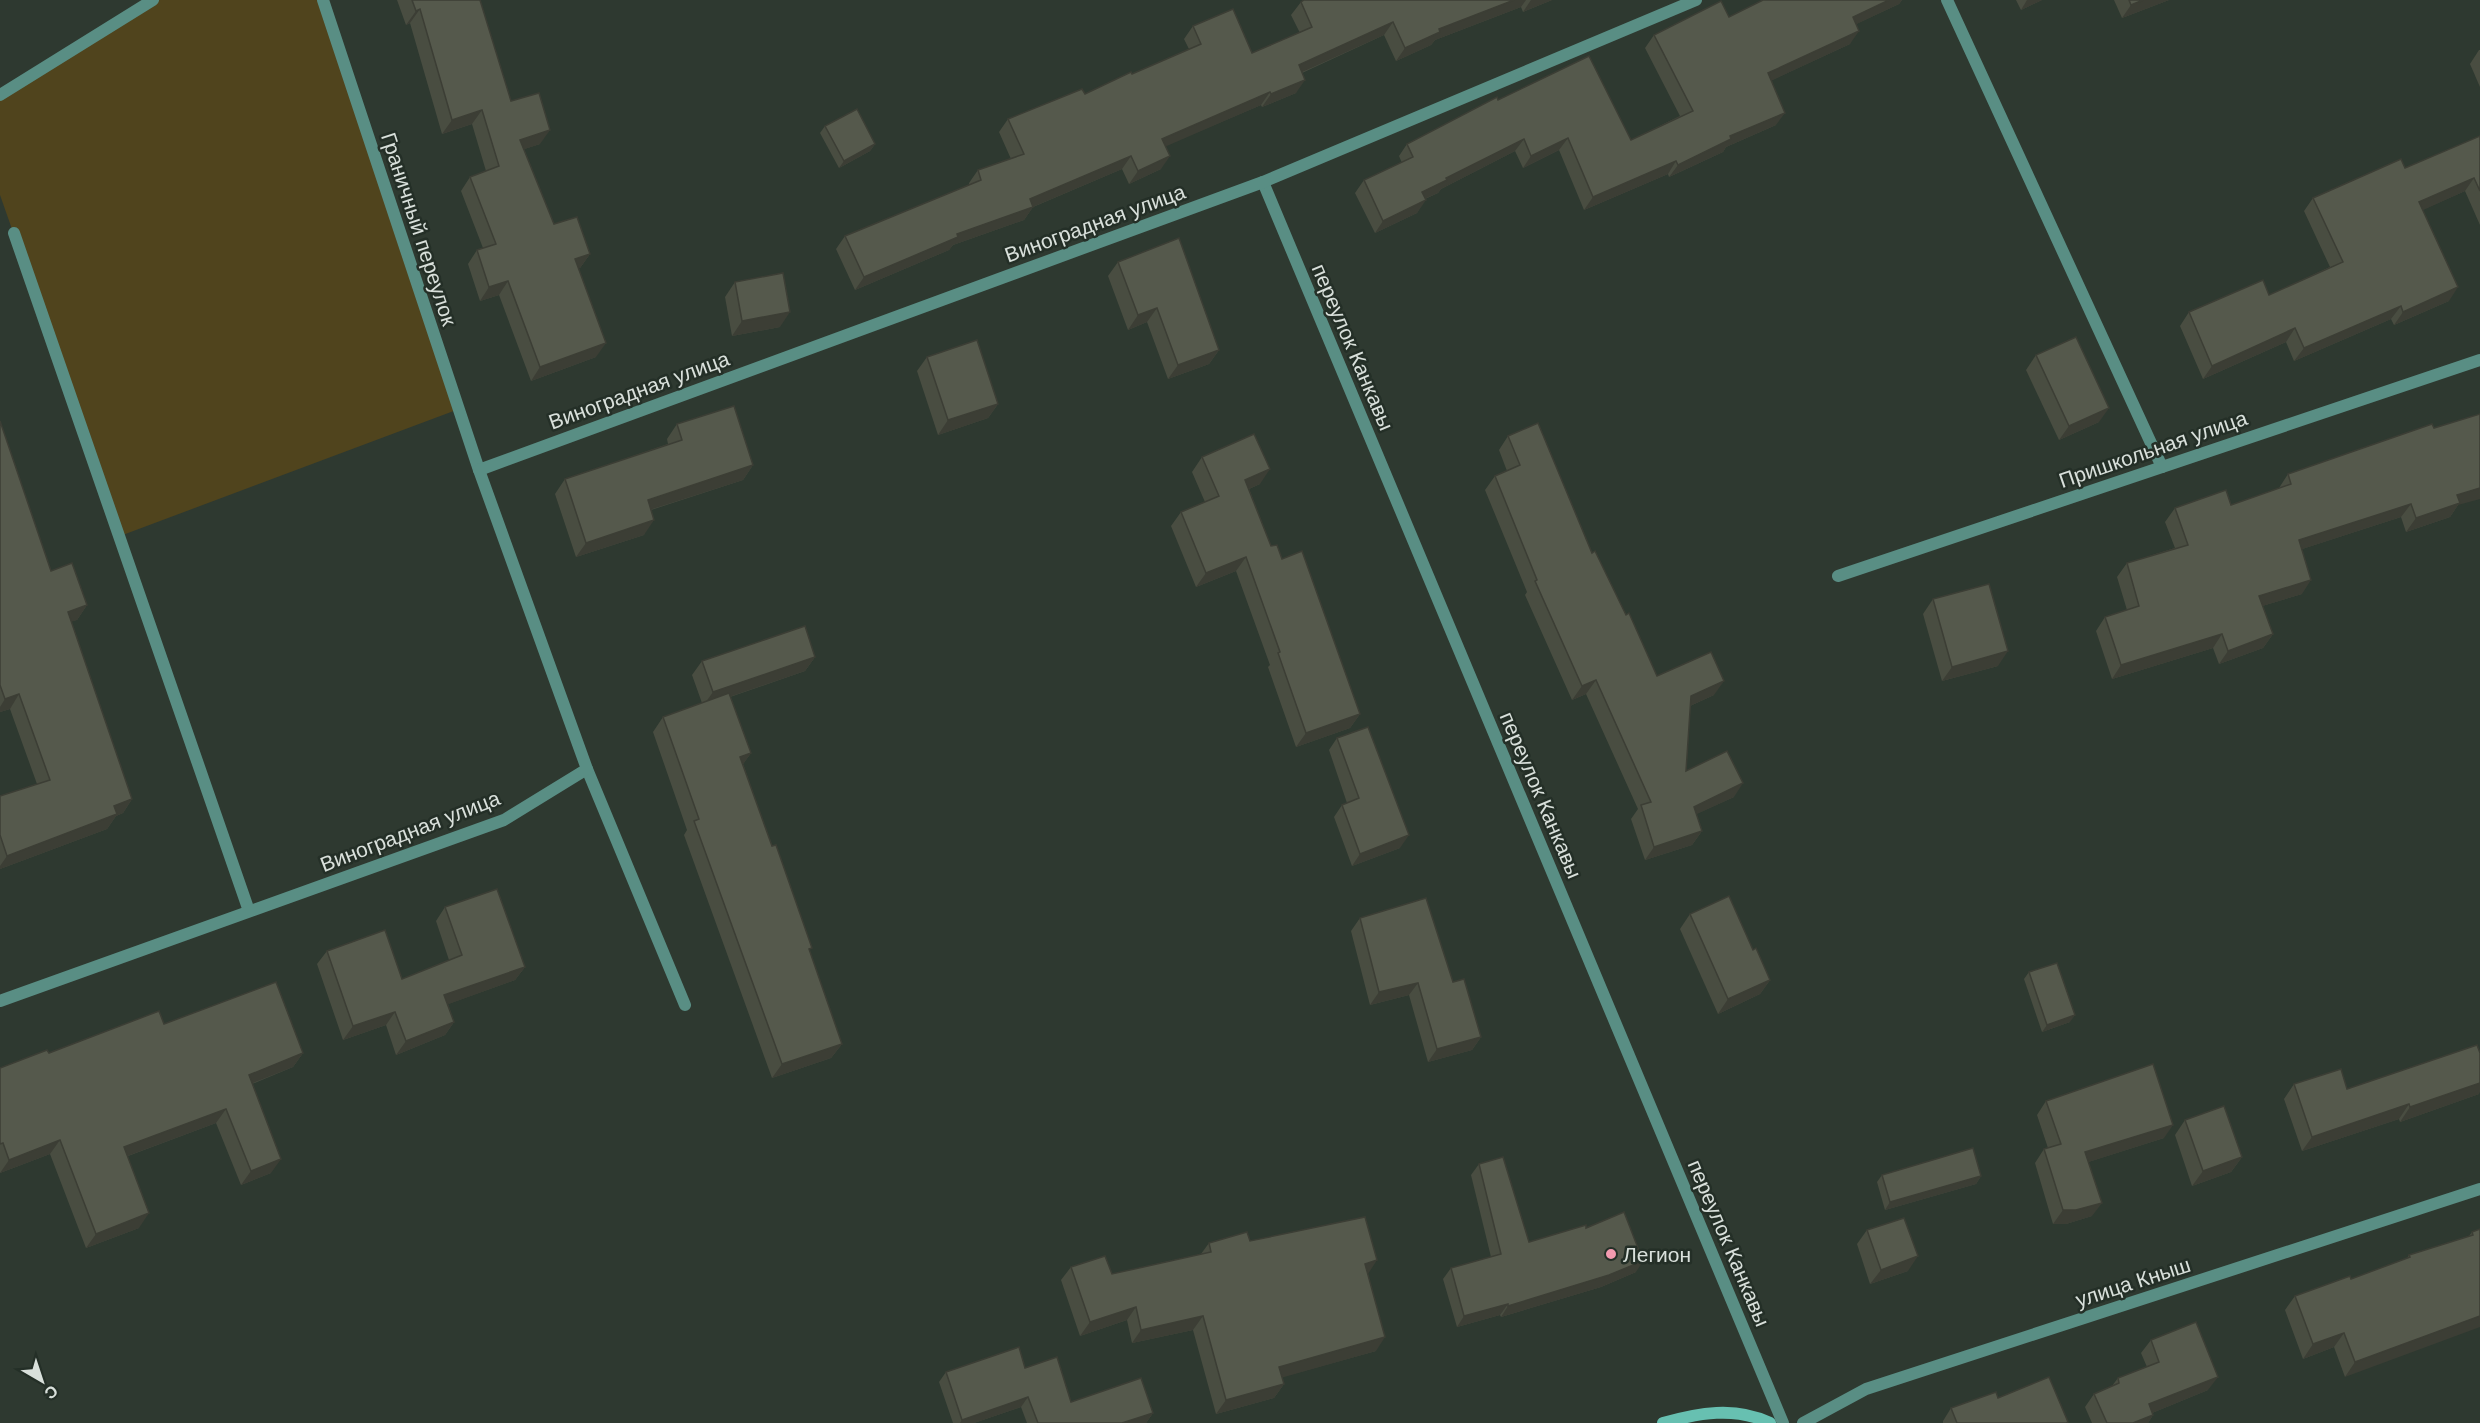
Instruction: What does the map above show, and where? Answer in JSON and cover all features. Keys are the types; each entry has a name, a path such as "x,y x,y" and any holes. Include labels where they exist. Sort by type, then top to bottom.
{"street":[{"path":"0,95 153,0"},
{"name":"Граничный переулок","path":"323,0 479,470"},
{"name":"Виноградная улица","path":"479,470 1263,182 1696,0"},
{"path":"1947,0 2162,467"},
{"name":"переулок Канкавы","path":"1263,182 1784,1423"},
{"path":"14,233 249,911"},
{"name":"Пришкольная улица","path":"1838,576 2480,360"},
{"path":"479,470 586,769 684,1005"},
{"name":"Виноградная улица","path":"0,1000 504,820 586,769"},
{"name":"улица Кныш","path":"1803,1423 1866,1389 2480,1189"},
{"path":"1663,1423 1695,1414 1713,1412 1746,1415 1770,1423"}],"shaded area":[{"path":"153,0 323,0 459,409 120,536 0,195 0,95"}],"building":[{"path":"412,0 480,0 511,101 539,93 550,130 520,140 554,224 577,217 590,254 575,259 606,343 540,367 508,281 489,287 477,250 496,244 470,177 499,166 482,110 452,120 420,9 416,11"},
{"path":"1304,0 1514,0 1439,29 1440,32 1405,48 1393,22 1299,65 1305,80 1271,94 1270,92 1162,139 1170,156 1138,171 1131,156 1030,199 1033,207 957,234 958,237 864,277 845,236 981,180 978,170 1024,154 1008,119 1082,89 1085,94 1131,72 1132,74 1201,44 1193,26 1233,9 1252,53 1312,27 1301,2"},
{"path":"1763,0 1889,0 1853,17 1859,31 1768,73 1785,113 1730,136 1731,139 1678,165 1676,161 1593,197 1568,138 1531,156 1524,139 1446,178 1447,180 1422,192 1426,200 1383,221 1364,180 1413,157 1407,144 1497,97 1498,100 1589,56 1631,140 1693,111 1654,35 1721,1 1729,17"},
{"path":"2129,0 2143,0 2131,5"},
{"path":"857,109 875,144 844,161 825,126"},
{"path":"2480,136 2480,191 2474,178 2419,202 2458,287 2403,312 2401,306 2304,348 2295,328 2212,366 2189,312 2263,280 2269,295 2343,262 2313,198 2401,159 2405,168"},
{"path":"1179,238 1219,350 1178,365 1157,308 1138,315 1118,262"},
{"path":"783,273 790,312 742,321 735,282"},
{"path":"2076,337 2109,408 2069,426 2036,355"},
{"path":"977,340 998,404 948,420 927,357"},
{"path":"734,406 753,465 648,500 654,520 586,543 565,479 682,440 677,424"},
{"path":"2480,414 2480,488 2457,495 2460,503 2416,518 2411,504 2299,540 2311,580 2259,596 2273,634 2228,651 2222,634 2121,665 2105,617 2139,606 2127,563 2188,545 2175,508 2226,490 2231,505 2291,484 2288,474 2432,424 2434,428"},
{"path":"0,421 51,571 72,563 87,605 68,612 132,799 114,806 117,814 7,856 0,835 0,796 50,780 19,694 5,699 0,685"},
{"path":"1538,423 1592,553 1595,551 1626,615 1629,613 1657,676 1711,652 1724,681 1691,696 1686,771 1727,751 1743,783 1694,807 1702,831 1654,847 1641,805 1651,802 1596,680 1582,686 1535,581 1537,580 1495,476 1520,465 1508,436"},
{"path":"1254,434 1270,469 1245,480 1271,546 1277,545 1282,559 1302,551 1360,714 1306,733 1246,557 1206,573 1181,512 1219,496 1202,457"},
{"path":"1989,584 2008,651 1952,667 1933,599"},
{"path":"805,626 815,657 713,692 702,661"},
{"path":"729,693 751,753 740,757 772,846 776,845 842,1044 782,1064 694,821 699,819 663,717"},
{"path":"1368,727 1409,835 1360,854 1342,805 1359,798 1337,738"},
{"path":"497,889 525,967 444,995 454,1022 406,1041 395,1012 353,1026 327,951 385,930 402,979 462,955 445,907"},
{"path":"1729,896 1753,950 1756,948 1770,980 1728,999 1690,914"},
{"path":"1426,898 1453,982 1464,979 1481,1037 1437,1049 1418,983 1379,992 1360,918"},
{"path":"2057,963 2075,1015 2047,1025 2029,972"},
{"path":"276,982 303,1053 249,1075 281,1159 251,1171 226,1109 124,1147 149,1213 96,1234 60,1140 9,1160 3,1143 0,1144 0,1068 47,1050 49,1053 159,1011 164,1024"},
{"path":"2477,1045 2480,1053 2480,1083 2312,1137 2294,1084 2341,1069 2347,1089"},
{"path":"2153,1064 2173,1125 2085,1152 2102,1203 2076,1210 2063,1210 2044,1149 2061,1144 2046,1101"},
{"path":"2224,1106 2242,1157 2203,1171 2185,1120"},
{"path":"1973,1148 1981,1176 1890,1202 1882,1175"},
{"path":"1503,1157 1529,1242 1586,1225 1586,1228 1624,1212 1643,1261 1609,1275 1508,1306 1508,1304 1464,1316 1451,1268 1501,1254 1479,1164"},
{"path":"1365,1217 1377,1260 1365,1264 1385,1337 1279,1367 1284,1384 1226,1400 1203,1316 1141,1330 1136,1307 1090,1322 1071,1267 1105,1256 1112,1274 1211,1252 1209,1243 1247,1232 1250,1241"},
{"path":"1904,1218 1918,1256 1881,1270 1867,1230"},
{"path":"2480,1229 2480,1316 2355,1362 2344,1333 2313,1344 2295,1296 2350,1276 2351,1279 2410,1257 2409,1255 2473,1235 2472,1232"},
{"path":"2196,1322 2218,1377 2149,1404 2153,1415 2133,1423 2107,1423 2094,1394 2119,1383 2118,1378 2159,1362 2151,1340"},
{"path":"1019,1347 1025,1368 1057,1357 1071,1402 1141,1378 1153,1413 1122,1423 1038,1423 1028,1397 962,1420 946,1372"},
{"path":"2049,1377 2068,1422 2066,1423 1957,1423 1951,1408 1996,1392 1998,1398"}],"place":[{"name":"Легион","path":"1611,1254"}]}
